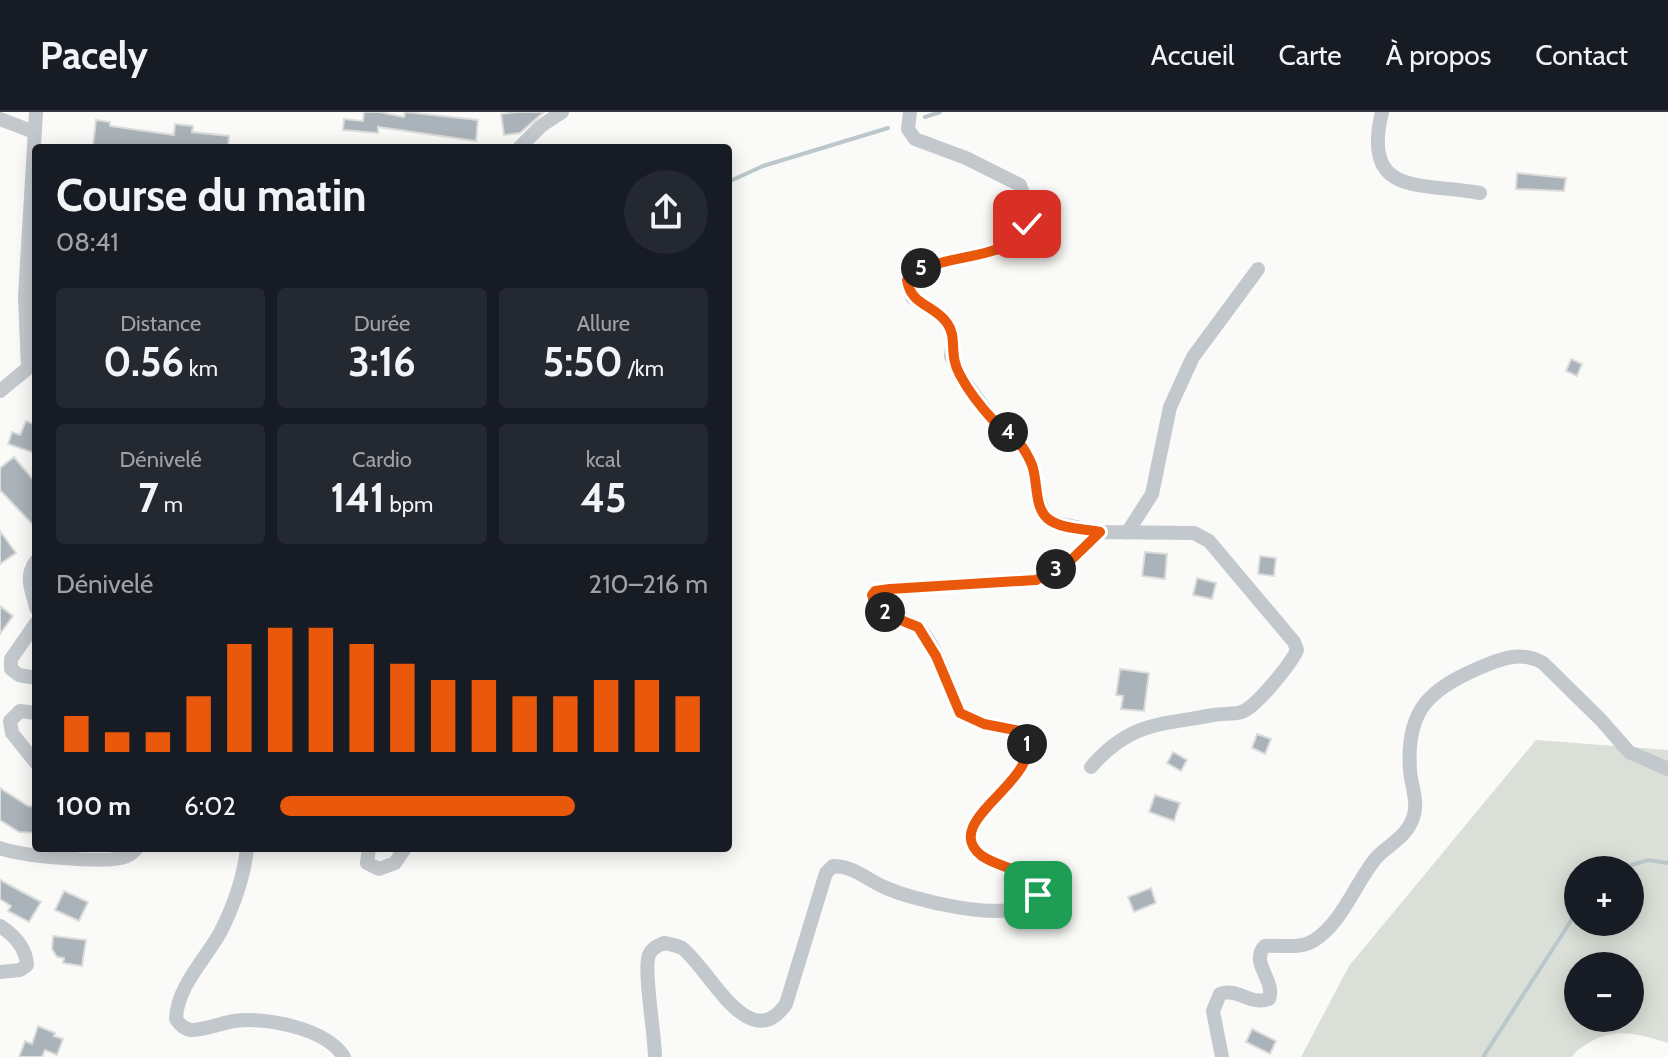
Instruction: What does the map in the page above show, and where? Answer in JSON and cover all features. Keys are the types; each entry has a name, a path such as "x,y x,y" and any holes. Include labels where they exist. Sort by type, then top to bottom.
{"street":[{"path":"34,144 36,112"},
{"path":"523,144 541,126 562,112"},
{"path":"910,112 908,129 915,139 966,158 1020,185 1028,208 1022,237 1006,246 918,269 907,280 912,297 943,317 950,327 953,340 951,356 960,375 993,420 1019,440 1033,467 1045,517 1057,523 1100,532 1194,533 1209,541 1294,642 1297,650 1293,659 1252,706 1241,713 1222,713 1136,730 1105,751 1091,767"},
{"path":"1382,112 1377,130 1378,154 1387,172 1403,184 1480,193"},
{"path":"0,119 34,132"},
{"path":"0,391 32,370 25,297 32,190"},
{"path":"1127,533 1152,494 1170,407 1193,357 1258,269"},
{"path":"655,1057 647,974 652,950 664,943 683,949 730,1015 742,1026 753,1030 772,1027 779,1021 786,1004 826,873 833,866 844,866 886,889 976,911 1011,912 1027,905 1038,895 1039,882 1034,877 982,855 973,844 970,833 976,820 1023,765 1027,744 1025,736 1020,731 984,724 960,713 936,656 918,627 893,617 875,605 872,595 875,591 890,589 1036,580 1069,562 1100,532"},
{"path":"32,567 28,580 32,594"},
{"path":"32,629 11,659 11,669 19,675 32,677"},
{"path":"1222,1057 1213,1011 1220,994 1233,992 1255,1002 1269,999 1271,986 1259,958 1260,951 1265,946 1307,944 1326,932 1377,857 1407,831 1416,808 1409,768 1411,737 1424,702 1449,681 1499,660 1534,658 1543,663 1601,720 1629,752 1668,769"},
{"path":"32,712 20,711 10,721 12,733 32,758"},
{"path":"0,848 27,854 107,860 125,858 132,852"},
{"path":"246,852 239,887 221,931 180,998 176,1019 182,1027 192,1030 258,1020 321,1036 344,1057"},
{"path":"368,852 367,863 374,869 395,863 402,852"},
{"path":"0,926 23,949 27,965 20,970 0,972"}],"shaded area":[{"path":"1536,740 1668,750 1668,1043 1620,1033 1592,1041 1572,1057 1301,1057 1349,966"}],"building":[{"path":"364,112 404,117 405,112 478,120 476,141 378,127 378,133 343,130 344,119 363,121"},
{"path":"544,112 520,133 504,135 501,114"},
{"path":"96,120 110,122 110,126 174,135 175,124 193,126 192,132 229,136 228,144 93,144"},
{"path":"1517,173 1566,178 1564,191 1516,189"},
{"path":"1571,359 1582,364 1577,376 1566,371"},
{"path":"26,421 32,423 32,452 8,444 12,432 20,435"},
{"path":"14,457 32,478 32,524 0,490 0,468"},
{"path":"0,531 16,553 0,564"},
{"path":"1145,552 1167,554 1165,579 1142,576"},
{"path":"1260,556 1276,558 1274,576 1258,574"},
{"path":"1197,578 1216,583 1212,599 1193,595"},
{"path":"0,606 13,616 0,634"},
{"path":"1120,669 1149,673 1144,711 1121,709 1123,696 1116,695"},
{"path":"1257,734 1271,739 1265,754 1252,748"},
{"path":"1173,752 1187,760 1181,771 1167,763"},
{"path":"0,788 32,806 32,833 19,832 0,820"},
{"path":"1155,795 1180,803 1174,821 1149,812"},
{"path":"0,880 41,902 29,922 8,911 11,906 0,899"},
{"path":"1151,888 1156,903 1134,912 1128,897"},
{"path":"64,891 88,902 79,921 55,910"},
{"path":"53,936 86,940 82,966 63,963 64,958 57,957 52,949"},
{"path":"38,1026 63,1039 57,1055 45,1050 42,1057 19,1057 25,1041 32,1044"},
{"path":"1252,1029 1276,1041 1270,1054 1246,1042"}],"waterway":[{"path":"925,117 940,112"},
{"path":"732,180 763,166 888,128"},
{"path":"1644,861 1668,863"},
{"path":"1483,1057 1564,932"}],"route":[{"path":"1027,224 1022,237 1006,246 918,269 907,280 908,289 912,297 943,317 950,327 953,340 951,356 960,375 993,420 1019,440 1033,467 1045,517 1057,523 1100,532 1069,562 1036,580 890,589 875,591 872,595 875,605 893,617 918,627 936,656 960,713 984,724 1020,731 1025,736 1027,744 1023,765 976,820 970,833 973,844 982,855 1034,877 1039,882 1038,895"}]}
